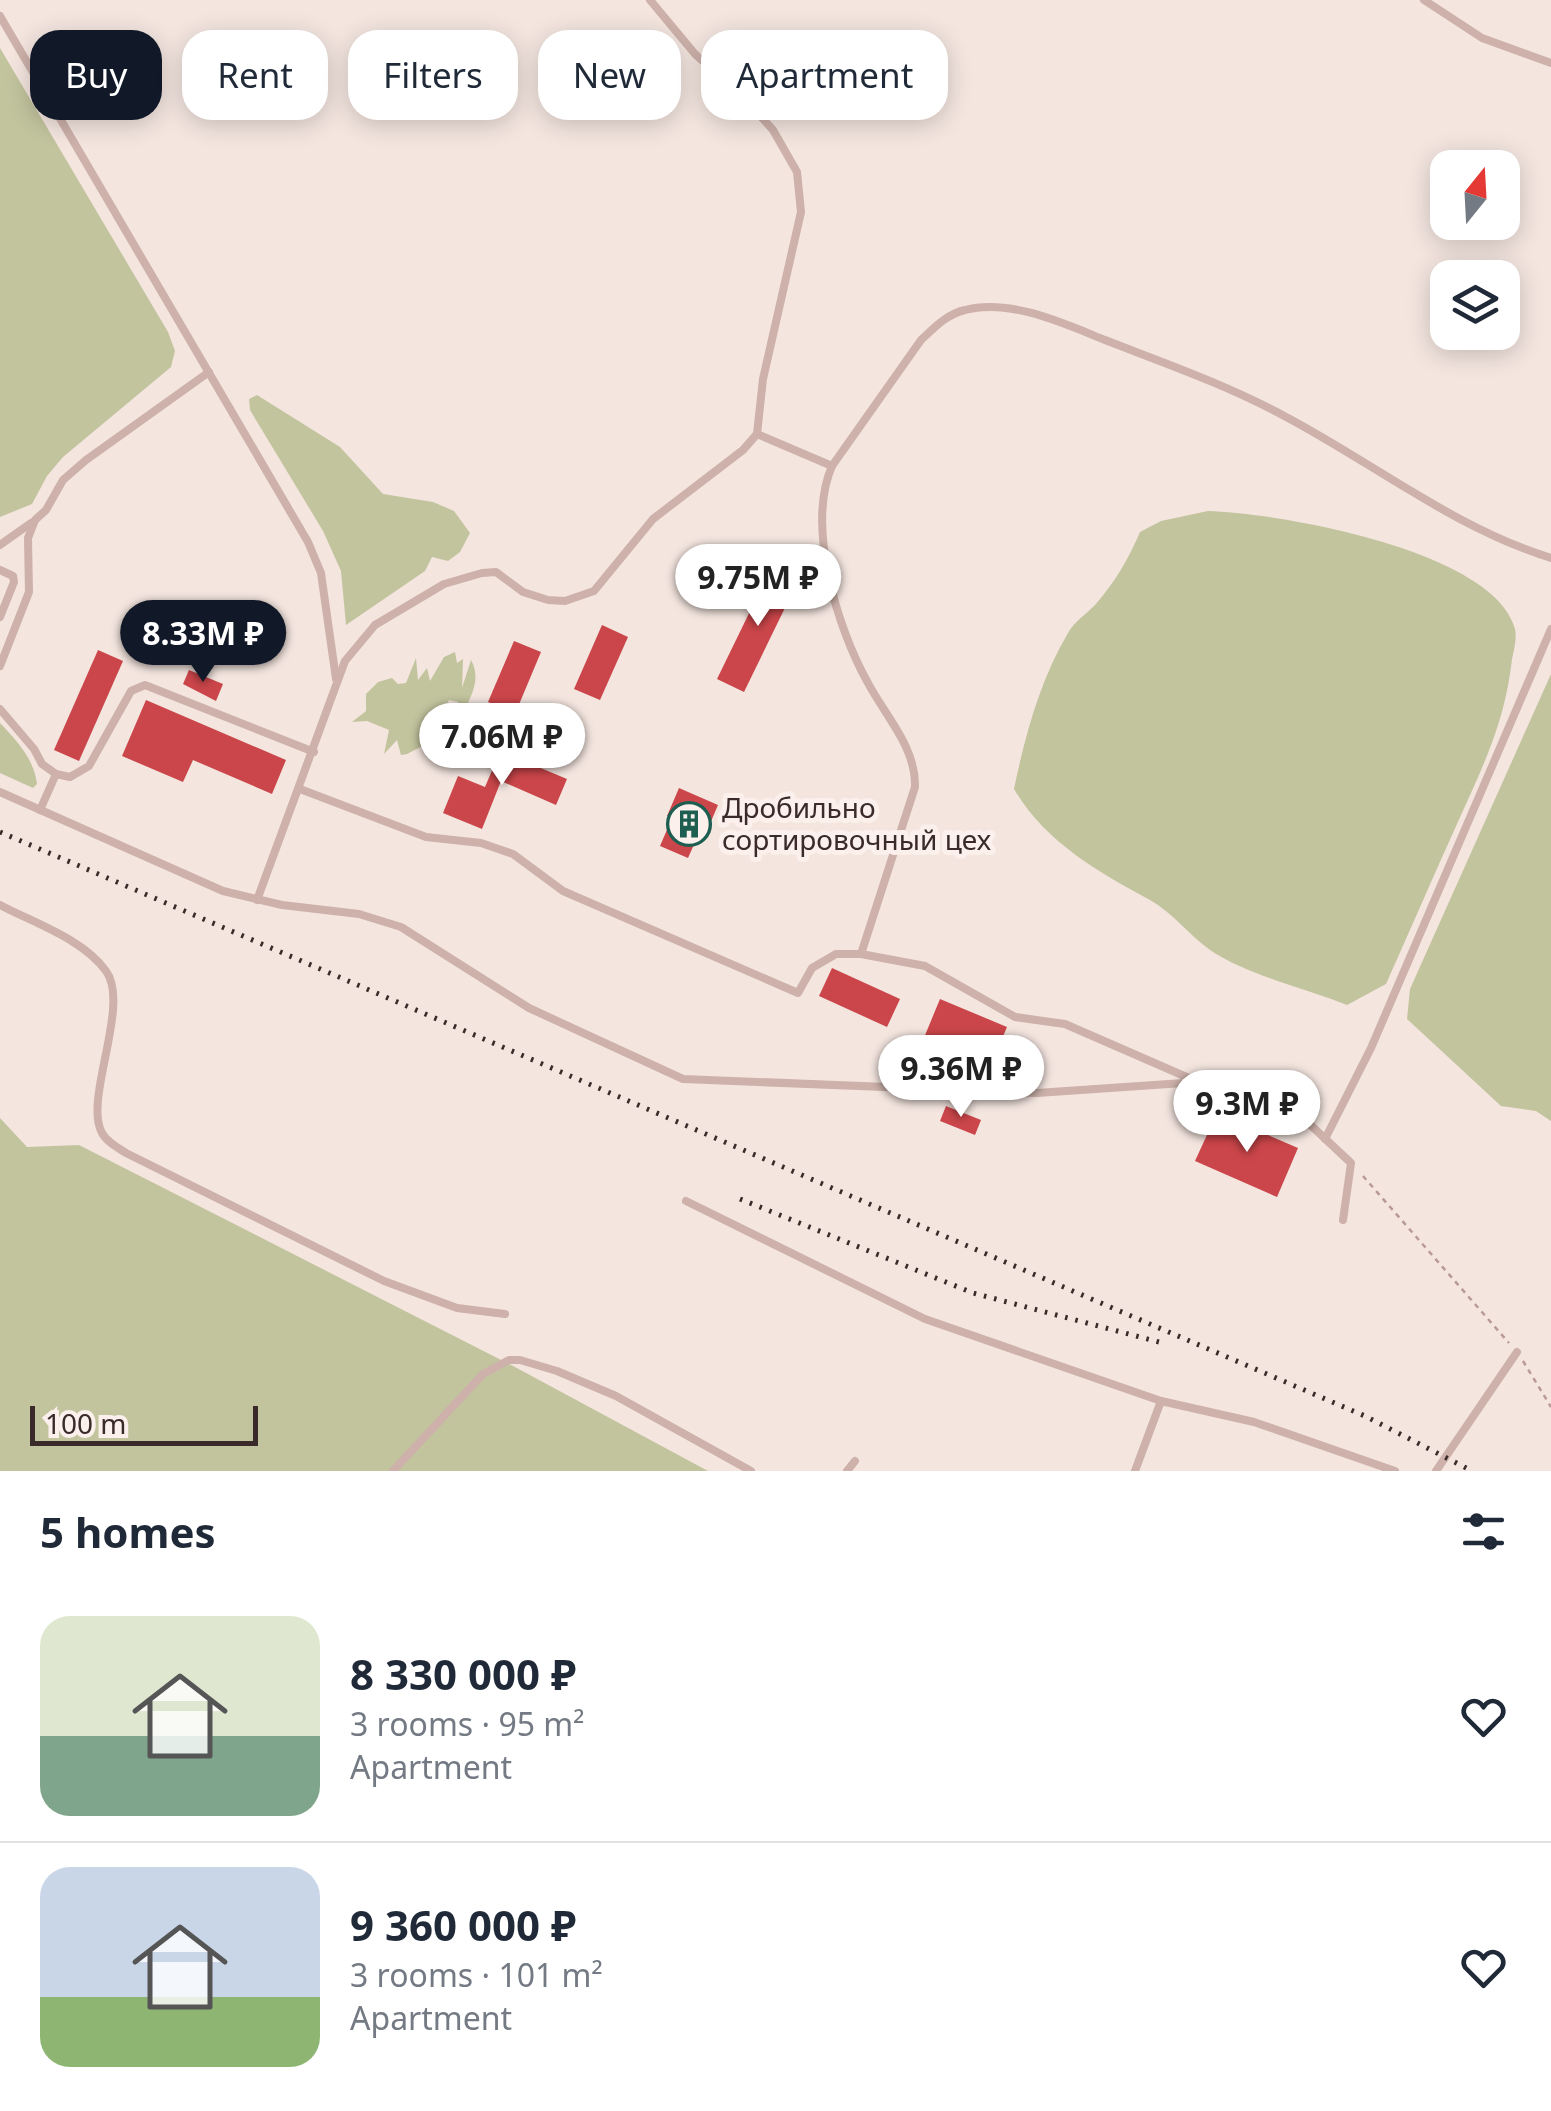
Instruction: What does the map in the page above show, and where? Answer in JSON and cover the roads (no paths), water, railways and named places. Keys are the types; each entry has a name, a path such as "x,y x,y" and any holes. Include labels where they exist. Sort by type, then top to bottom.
{"lane":[{"path":"257,900 350,652 375,625 402,606 466,576 496,572 524,592 548,600 565,601 594,591 637,536 668,505 743,450 757,434 763,380 801,212 797,172 774,130 695,54 650,0"},
{"path":"1424,0 1482,38 1551,63"},
{"path":"0,16 308,542 321,573 337,684"},
{"path":"861,954 914,788 916,769 867,682 838,614 821,526 821,499 832,466 932,329 964,310 1002,309 1061,323 1223,385 1290,418 1462,522 1551,558"},
{"path":"0,545 46,510 63,480 86,460 209,372"},
{"path":"757,434 832,466"},
{"path":"0,666 30,592 28,538 34,520"},
{"path":"0,570 11,574 14,582 0,618"},
{"path":"1326,1139 1370,1048 1551,629"},
{"path":"0,709 42,764 56,774 78,776 90,766 131,691 145,685 314,752"},
{"path":"40,810 56,774"},
{"path":"300,788 426,837 481,843 513,854 564,891 798,993 812,968 836,954 861,954 925,966 1015,1018 1080,1029 1198,1082 1285,1101 1351,1162 1342,1220"},
{"path":"0,792 224,891 257,900 359,914 401,928 528,1008 682,1079 1037,1093 1198,1082"},
{"path":"0,905 85,951 112,980 112,1012 98,1110 101,1132 108,1140 384,1281 457,1308 505,1314"},
{"path":"686,1201 925,1319 1161,1401 1254,1422 1395,1471"},
{"path":"1436,1471 1517,1352"},
{"path":"393,1471 483,1374 509,1360 557,1371 616,1396 750,1471"},
{"path":"1135,1471 1161,1401"},
{"path":"847,1471 855,1461"}],"railway":[{"path":"0,832 1365,1416 1472,1471"},
{"path":"740,1199 973,1293 1159,1342"}],"place":[{"name":"Дробильно сортировочный цех","path":"689,824"}]}
